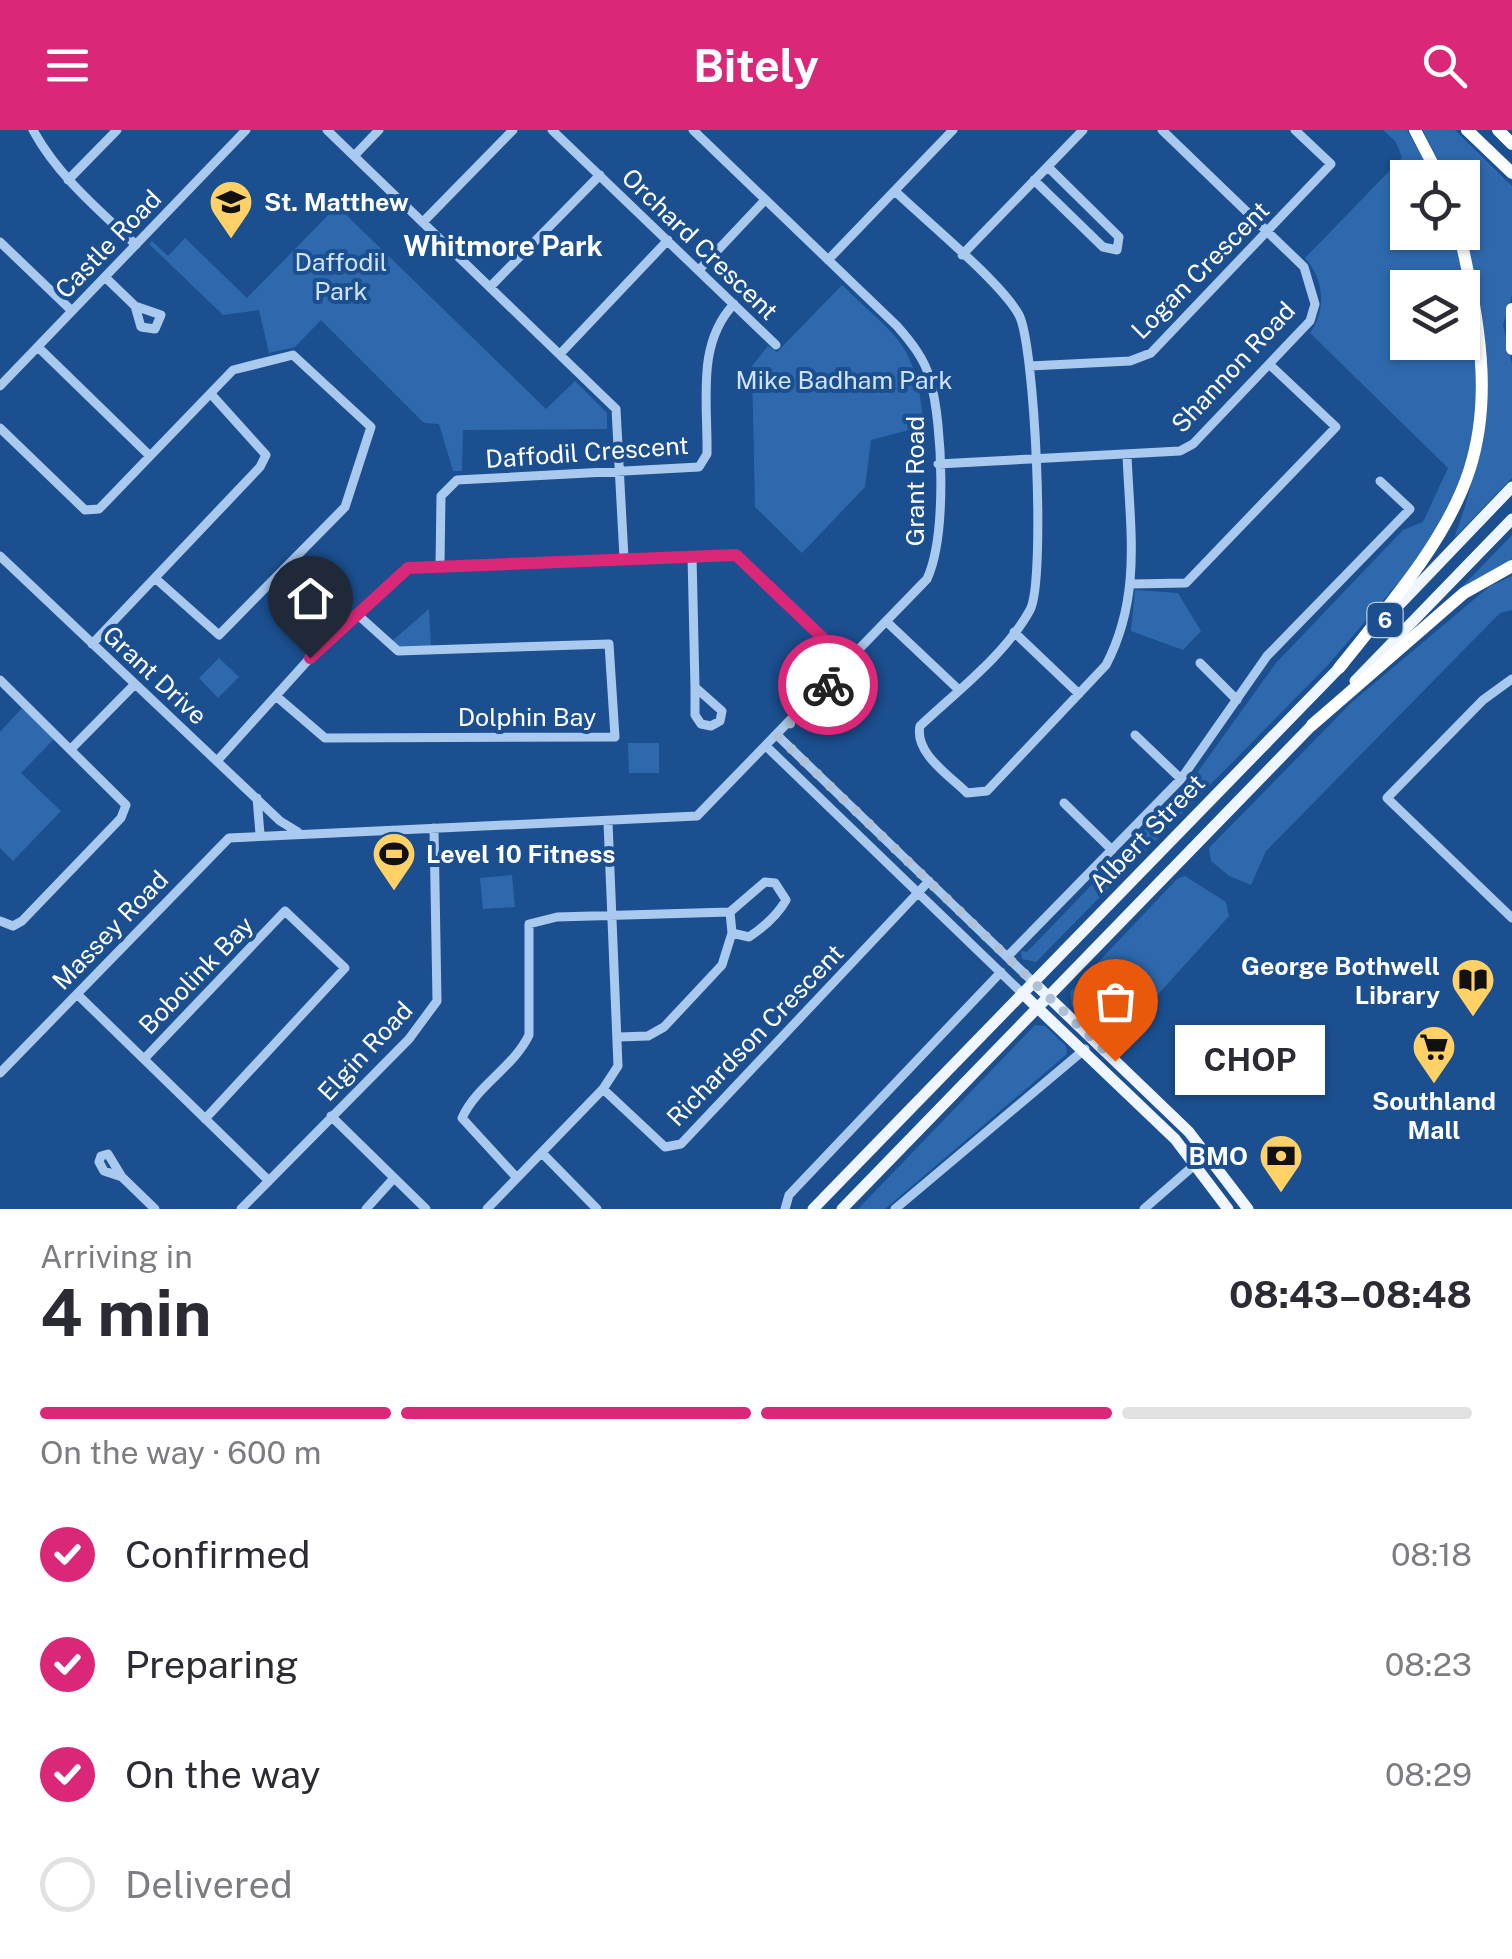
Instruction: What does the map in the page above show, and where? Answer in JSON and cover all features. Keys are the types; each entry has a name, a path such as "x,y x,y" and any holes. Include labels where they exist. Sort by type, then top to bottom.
{"highway":[{"path":"1415,130 1431,160"},
{"path":"1467,130 1512,173"},
{"path":"1498,130 1512,144"},
{"path":"1339,668 1459,517 1479,475 1491,422 1492,386 1481,319 1463,250"},
{"path":"1512,309 1512,349"},
{"path":"1312,725 1464,593 1512,566"}],"main road":[{"name":"Albert Street","path":"813,1209 1512,487"},
{"name":"Albert Street","path":"842,1209 1512,519"},
{"path":"1033,982 1207,1154 1248,1209"},
{"path":"1022,993 1196,1164 1228,1209"}],"street":[{"path":"32,130 46,156 136,244"},
{"path":"68,180 116,130"},
{"name":"Castle Road","path":"0,386 246,130"},
{"path":"328,130 616,410 623,472 624,558"},
{"path":"354,156 379,130"},
{"path":"423,222 512,130"},
{"name":"Orchard Crescent","path":"554,130 776,345"},
{"name":"Grant Road","path":"260,834 697,816 768,748 927,579 938,549 938,464 934,403 924,362 898,326 694,130"},
{"path":"828,260 953,130"},
{"path":"962,256 1083,130"},
{"name":"Shannon Road","path":"938,464 1180,451 1193,444 1310,320 1315,304 1304,267 1162,130"},
{"name":"Logan Crescent","path":"1030,366 1130,361 1151,353 1331,164 1296,130"},
{"path":"1034,180 1103,247 1118,250 1119,237 1048,166"},
{"path":"490,287 600,175"},
{"path":"895,191 1018,312 1030,366 1038,590 1014,632 920,726 918,737 925,752 974,795 987,792 1106,665 1118,642 1132,584 1127,455"},
{"path":"699,270 765,200"},
{"path":"560,354 668,240"},
{"path":"2,246 72,311"},
{"path":"105,277 135,306"},
{"name":"Daffodil Crescent","path":"440,566 441,496 457,480 690,470 705,461 708,344 716,322 734,304"},
{"path":"38,347 150,456"},
{"path":"0,428 84,510 98,509 240,366 293,355 371,429 345,507 220,635 155,578"},
{"path":"1132,584 1186,583 1336,427 1269,364"},
{"path":"92,644 260,467 266,455 211,394"},
{"name":"Albert Street","path":"1007,957 1180,778 1267,656 1410,509 1380,480"},
{"path":"217,761 276,696 408,568 736,555 849,663"},
{"name":"Grant Drive","path":"0,556 300,834"},
{"path":"692,556 696,687"},
{"name":"Dolphin Bay","path":"276,696 325,738 615,737 610,644 398,650 358,614"},
{"path":"888,623 958,690"},
{"path":"1014,632 1079,694"},
{"path":"1200,663 1237,700"},
{"path":"1512,678 1482,700 1387,798 1512,918"},
{"path":"0,680 118,793 126,806 121,818 22,921 13,926 0,921"},
{"path":"71,748 134,684"},
{"path":"1134,734 1180,778"},
{"path":"778,736 1033,982"},
{"path":"768,748 1022,993"},
{"path":"257,798 260,834"},
{"path":"1064,804 1112,850"},
{"path":"841,818 852,807"},
{"path":"488,1209 603,1089 618,1066 608,822"},
{"name":"Elgin Road","path":"241,1209 409,1039 438,1001 434,828"},
{"name":"Massey Road","path":"0,1073 219,845 241,835 260,834"},
{"name":"Richardson Crescent","path":"603,1089 652,1138 665,1147 682,1144 930,881"},
{"path":"517,1178 462,1118 468,1103 523,1047 529,1035 529,924 557,916 730,912 766,882 775,883 786,900 780,912 749,937 732,932"},
{"name":"Bobolink Bay","path":"144,1059 285,911 346,968 206,1119"},
{"path":"619,1037 648,1036 664,1028 722,965 732,932 730,912"},
{"path":"785,1209 789,1195 809,1173 1001,972"},
{"path":"77,994 269,1181"},
{"path":"895,1209 1094,1041"},
{"path":"331,1116 426,1209"},
{"path":"542,1153 597,1209"},
{"path":"1144,1209 1207,1154"},
{"path":"122,1177 155,1209"},
{"path":"366,1209 394,1178"}],"green space":[{"path":"1383,130 1407,130 1424,160 1402,158 1396,142"},
{"path":"1423,130 1455,130 1512,186 1512,296 1503,325 1512,364 1512,478 1454,538 1471,485 1480,438 1480,270 1469,270 1467,250 1480,250 1480,160 1438,160"},
{"path":"1390,170 1390,250 1458,250 1464,270 1390,270 1390,360 1480,360 1486,402 1483,443 1468,486 1442,532 1327,666 1036,962 1022,959 1021,951 1027,952 1189,784 1276,663 1403,530 1423,522 1448,468 1310,333 1319,314 1321,294 1316,275 1305,258"},
{"name":"Daffodil Park","path":"337,206 546,409 575,381 607,413 607,429 463,430 462,471 453,471 439,424 424,423 321,320 295,347 269,353 259,310 223,315 149,244 152,241 168,256 185,238 247,298"},
{"name":"Mike Badham Park","path":"842,285 891,332 910,359 924,426 871,440 865,487 802,553 755,507 752,366 768,346 777,352"},
{"path":"1512,535 1512,559 1453,596"},
{"path":"1512,576 1512,610 1500,613 1266,851 1251,885 1229,876 1211,861 1209,848 1352,702 1490,586"},
{"path":"1135,590 1178,593 1201,631 1183,650 1131,631"},
{"path":"429,609 431,646 399,647 392,641"},
{"path":"219,658 239,677 218,698 199,678"},
{"path":"22,708 54,739 21,773 61,811 13,861 0,848 0,732"},
{"path":"628,743 659,743 659,773 629,773"},
{"path":"512,875 515,907 483,909 480,878"},
{"path":"1185,876 1226,902 1229,916 1114,1043 1072,1006 1070,992 1177,879"},
{"path":"1035,1025 1045,1026 1066,1046 1067,1054 885,1209 858,1209"}],"way so far":[{"path":"828,685 778,736 1115,1061"}],"place":[{"name":"St. Matthew","path":"231,240"},
{"name":"Level 10 Fitness","path":"394,892"},
{"name":"George Bothwell Library","path":"1473,1018"},
{"name":"CHOP","path":"1115,1061"},
{"name":"Southland Mall","path":"1434,1085"},
{"name":"BMO","path":"1281,1194"}],"district":[{"name":"Whitmore Park","path":"503,246"}],"route":[{"path":"310,658 392,578 408,568 736,555 849,663 828,685"}]}
